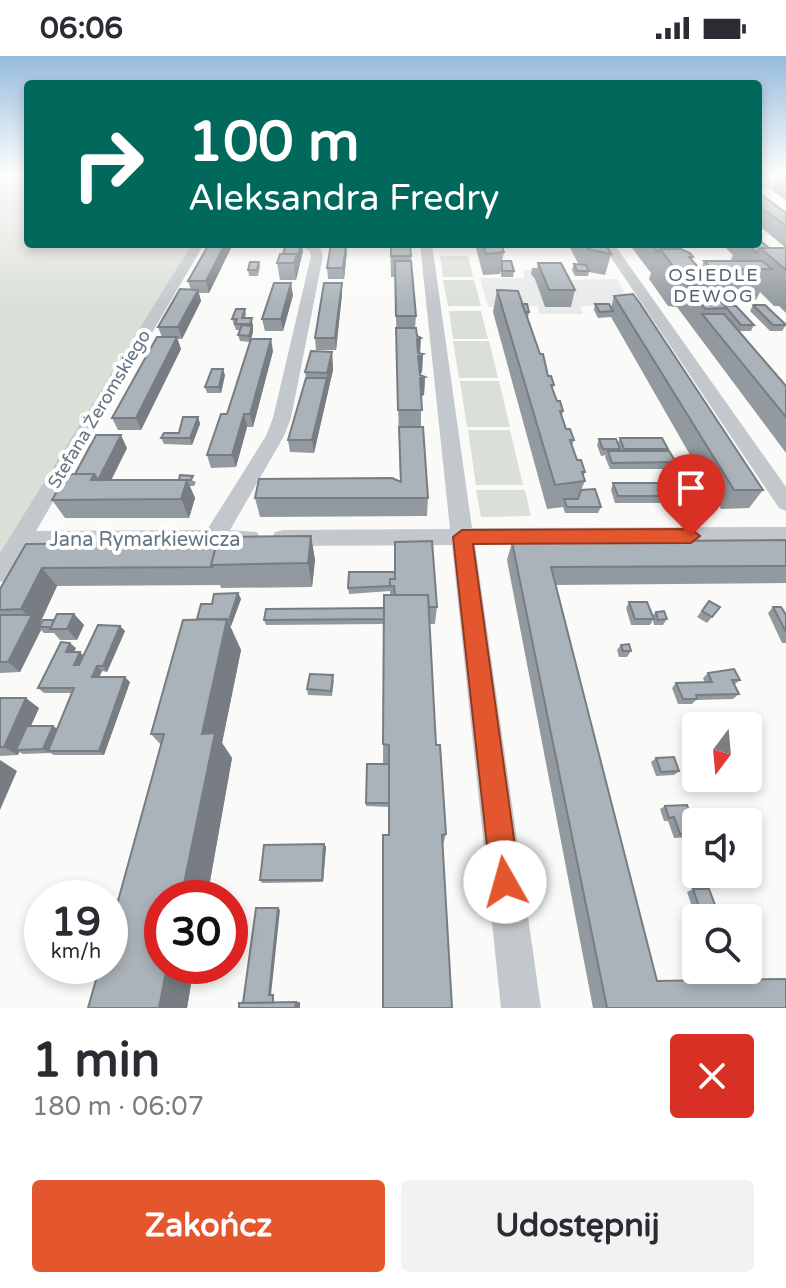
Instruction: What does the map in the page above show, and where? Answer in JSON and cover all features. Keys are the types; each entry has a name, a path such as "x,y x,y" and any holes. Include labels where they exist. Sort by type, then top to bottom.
{"street":[{"name":"Stefana Żeromskiego","path":"0,573 196,248"},
{"path":"214,538 275,436 282,418 311,248"},
{"path":"426,248 521,1008"},
{"path":"611,248 786,503"},
{"name":"Jana Rymarkiewicza","path":"20,540 786,535"}],"shaded area":[{"path":"0,217 24,217 24,248 191,248 0,558"},
{"path":"440,256 468,256 473,277 443,277"},
{"path":"523,270 561,270 571,280 617,279 632,305 580,306 583,314 540,314 537,306 488,307 480,278 525,278"},
{"path":"443,280 474,280 481,306 448,306"},
{"path":"449,311 481,311 488,339 453,339"},
{"path":"453,341 489,341 498,378 459,378"},
{"path":"460,381 499,381 510,427 467,427"},
{"path":"468,430 510,430 523,485 476,485"},
{"path":"476,490 525,490 531,516 481,517"}],"building":[{"path":"775,217 786,217 786,226"},
{"path":"207,248 223,248 206,281 188,281"},
{"path":"285,248 300,248 297,259 297,254 283,254"},
{"path":"330,248 346,248 343,268 327,268"},
{"path":"391,248 410,248 411,256 391,256"},
{"path":"484,248 502,248 504,252 486,254"},
{"path":"607,248 611,254 588,249"},
{"path":"760,248 786,248 786,270"},
{"path":"660,249 681,249 690,253 693,257 689,257 706,271 701,271 706,276 680,275"},
{"path":"280,254 297,254 294,263 277,263"},
{"path":"395,261 411,261 416,316 396,316"},
{"path":"502,261 511,261 514,271 502,271"},
{"path":"704,261 762,261 772,269 713,270"},
{"path":"250,262 259,262 257,270 248,270"},
{"path":"538,263 561,263 575,290 549,290"},
{"path":"574,264 586,265 589,271 577,271"},
{"path":"274,283 291,283 281,319 262,319"},
{"path":"324,283 342,283 335,338 315,338"},
{"path":"685,285 706,285 727,308 705,309"},
{"path":"180,289 198,290 178,327 158,327"},
{"path":"497,290 518,291 540,354 543,354 548,376 551,376 557,401 560,401 566,429 570,429 574,440 570,440 577,460 581,460 585,481 555,485"},
{"path":"633,294 763,490 734,490 614,296"},
{"path":"595,304 609,304 613,311 600,312"},
{"path":"724,305 736,306 754,325 741,325"},
{"path":"753,305 765,305 786,325 773,325"},
{"path":"236,309 245,309 242,318 252,318 250,324 235,324 237,319 232,319"},
{"path":"702,314 724,314 786,386 786,417"},
{"path":"242,325 252,326 249,336 238,335"},
{"path":"396,328 416,328 417,336 421,338 417,339 418,353 423,354 418,356 420,375 425,377 420,378 422,410 398,410"},
{"path":"157,337 177,337 136,418 112,418"},
{"path":"251,339 271,339 250,414 244,414 232,455 207,455 221,414 227,414"},
{"path":"311,351 332,352 327,373 305,372"},
{"path":"212,369 223,369 219,387 205,387"},
{"path":"306,378 327,378 312,440 288,440"},
{"path":"183,417 198,417 190,438 161,438 164,433 179,433"},
{"path":"399,427 423,427 428,498 255,498 259,479 392,478 401,482"},
{"path":"96,435 121,435 98,480 94,474 75,474"},
{"path":"620,438 662,438 668,449 624,449"},
{"path":"599,439 616,439 620,449 603,449"},
{"path":"608,451 669,451 676,462 612,463"},
{"path":"67,474 94,474 91,480 187,480 181,499 52,500"},
{"path":"180,475 193,476 191,480 179,480"},
{"path":"613,483 687,483 694,496 618,496"},
{"path":"595,489 601,507 567,507 564,499 578,499 581,490"},
{"path":"311,536 308,563 211,565 218,537"},
{"path":"786,540 786,566 551,567 657,981 762,984 762,979 786,979 786,1008 607,1008 512,542"},
{"path":"432,541 437,607 429,607 428,595 395,595 394,586 390,586 390,579 395,579 395,542"},
{"path":"217,543 212,567 42,568 21,609 0,610 0,589 26,544"},
{"path":"349,572 395,572 395,579 390,579 390,586 348,588"},
{"path":"238,593 229,620 197,619 201,604 212,604 214,594"},
{"path":"384,595 428,595 436,745 440,745 446,834 442,835 452,1008 383,1008 383,835 389,835 389,745 383,744"},
{"path":"709,601 720,607 712,617 702,611"},
{"path":"629,602 647,602 654,619 635,619"},
{"path":"773,607 781,607 786,615 786,632"},
{"path":"384,608 384,619 264,620 266,609"},
{"path":"664,611 667,619 658,620 656,612"},
{"path":"57,614 74,614 67,629 50,629"},
{"path":"0,615 32,615 8,662 0,662"},
{"path":"227,619 202,734 215,733 185,880 144,880 144,984 164,984 159,1008 88,1008 95,984 128,984 128,880 124,880 164,734 151,734 183,620"},
{"path":"43,620 54,620 51,627 39,627"},
{"path":"98,625 120,626 103,666 97,666 92,677 125,677 99,751 48,751 74,688 38,688 61,642 70,643 66,652 80,652 74,665 79,665"},
{"path":"629,644 631,651 623,651 621,645"},
{"path":"734,669 740,680 732,680 739,694 696,695 697,699 683,699 676,683 712,682 708,673"},
{"path":"310,674 333,675 331,691 307,689"},
{"path":"0,698 26,698 4,747 0,747"},
{"path":"27,726 53,726 43,749 16,750"},
{"path":"674,757 679,771 661,772 656,758"},
{"path":"367,764 389,764 389,803 366,803"},
{"path":"687,805 688,808 682,808 682,834 674,817 669,818 665,806"},
{"path":"324,844 322,880 260,880 264,845"},
{"path":"693,889 709,889 715,904 698,904"},
{"path":"256,908 278,908 269,995 273,995 273,1003 243,1003"},
{"path":"296,1002 295,1008 239,1008 239,1003"}],"district":[{"name":"OSIEDLE DEWOG","path":"714,285"}],"route":[{"path":"505,882 462,537 691,536"}]}
